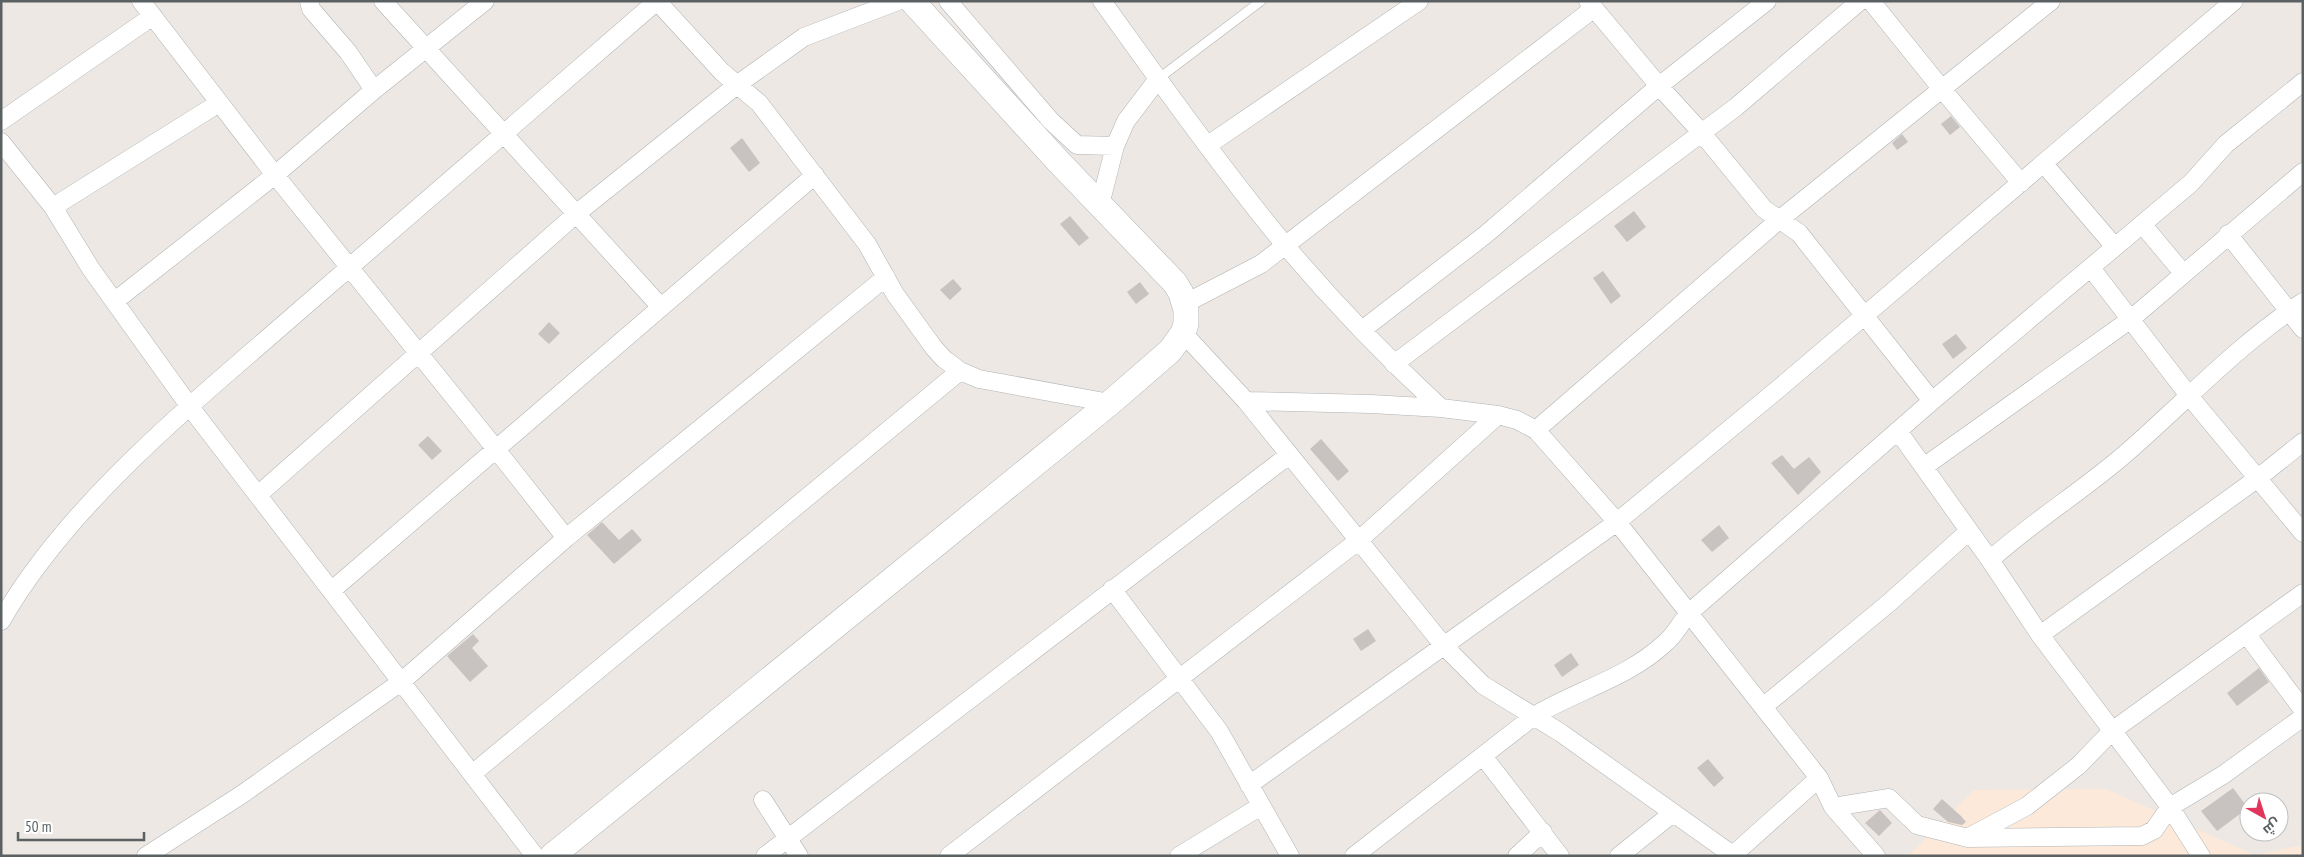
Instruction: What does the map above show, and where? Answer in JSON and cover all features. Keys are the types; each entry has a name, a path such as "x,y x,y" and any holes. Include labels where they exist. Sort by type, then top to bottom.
{"main road":[{"path":"552,856 1110,403 1170,351 1183,333 1186,324 1184,304 1175,283 1100,205 912,1"}],"street":[{"path":"141,1 275,176 566,538"},
{"path":"309,1 311,9 348,52 374,90"},
{"path":"383,1 660,306"},
{"path":"115,300 275,176 374,90 485,1"},
{"path":"1,621 20,589 90,502 190,407 657,1 722,72 759,104 815,174 867,244 903,306 944,359 960,371 980,379 1110,403"},
{"path":"258,495 576,214 738,84 804,37 898,1"},
{"path":"948,1 1051,121 1077,145 1115,146"},
{"path":"1102,1 1158,79 1286,246 1394,364 1441,408"},
{"path":"1208,145 1419,1"},
{"path":"1362,330 1485,235 1659,86 1767,1"},
{"path":"1394,364 1736,107 1860,1"},
{"path":"1871,1 1940,88 2021,183"},
{"path":"1536,430 1779,220 1940,88 2051,1"},
{"path":"1249,784 1617,522 2044,164 2234,1"},
{"path":"1184,304 1240,277 1286,246 1590,5 1701,132 1764,209 1779,220 1791,225 1799,233 1932,401"},
{"path":"1,121 153,16"},
{"path":"1100,205 1115,146 1126,121 1158,79"},
{"path":"1354,856 1534,716 1555,703 1638,664 1667,642 1689,612 1932,401 2191,183 2234,137 2303,82"},
{"path":"53,208 219,103"},
{"path":"1,142 53,208 91,269 190,407 535,856"},
{"path":"2044,164 2116,247"},
{"path":"1925,466 2131,319 2228,234 2303,172"},
{"path":"331,591 815,174"},
{"path":"2142,224 2183,273"},
{"path":"2228,234 2296,307 2303,329"},
{"path":"2091,268 2190,397 2303,533"},
{"path":"146,856 241,795 401,682 566,538 886,277"},
{"path":"1990,560 2006,545 2101,475 2264,331 2296,307"},
{"path":"1183,333 1246,401 1444,646 1484,685 1534,716 1734,855 1819,778"},
{"path":"472,774 960,371"},
{"path":"1246,401 1441,408 1498,415 1516,420 1536,430 1617,522 1689,612 1819,778 1833,808 1876,856"},
{"path":"949,856 1358,541 1498,415"},
{"path":"1898,431 1925,466 2040,635 2170,807 2201,856"},
{"path":"2040,635 2258,478 2303,442"},
{"path":"765,856 1289,455"},
{"path":"1763,707 1890,602 1969,531"},
{"path":"1112,590 1219,731 1290,856"},
{"path":"1968,838 2027,806 2078,766 2112,731 2303,593"},
{"path":"2247,635 2303,710"},
{"path":"1833,808 1889,798 1917,824 1968,838 2142,836 2154,830 2170,807 2222,775 2303,717"},
{"path":"1483,756 1560,856"},
{"path":"763,800 799,856"},
{"path":"1179,856 1261,806"},
{"path":"1619,856 1673,813"},
{"path":"1517,856 1543,832"}],"lane":[{"path":"1158,79 1262,1"}],"shaded area":[{"path":"2106,789 2255,855 2303,845 2303,856 1908,856 1974,790"}],"building":[{"path":"1951,116 1960,127 1950,135 1941,124"},
{"path":"1902,134 1908,142 1897,150 1892,143"},
{"path":"742,138 760,163 749,172 730,148"},
{"path":"1634,211 1646,227 1627,242 1614,226"},
{"path":"1070,216 1089,238 1079,246 1060,224"},
{"path":"1603,271 1621,296 1611,304 1593,278"},
{"path":"953,279 962,289 950,300 940,290"},
{"path":"1140,282 1149,294 1136,304 1127,292"},
{"path":"549,322 560,333 549,344 538,334"},
{"path":"1956,334 1967,348 1953,359 1942,344"},
{"path":"428,436 442,451 432,460 418,445"},
{"path":"1321,439 1349,471 1338,481 1310,449"},
{"path":"1782,455 1794,469 1809,457 1821,472 1798,495 1771,463"},
{"path":"602,522 619,540 632,529 642,540 614,564 587,535"},
{"path":"1719,525 1729,538 1712,552 1701,540"},
{"path":"1368,629 1376,641 1361,651 1353,639"},
{"path":"473,634 479,641 472,648 488,666 470,682 447,656"},
{"path":"1571,653 1579,665 1562,677 1554,665"},
{"path":"2259,668 2269,682 2237,706 2227,693"},
{"path":"1708,759 1724,778 1714,787 1697,768"},
{"path":"2233,788 2239,796 2239,815 2217,831 2201,811"},
{"path":"1942,799 1966,822 1962,825 1948,822 1933,809"},
{"path":"1880,810 1892,823 1879,836 1865,823"}]}
